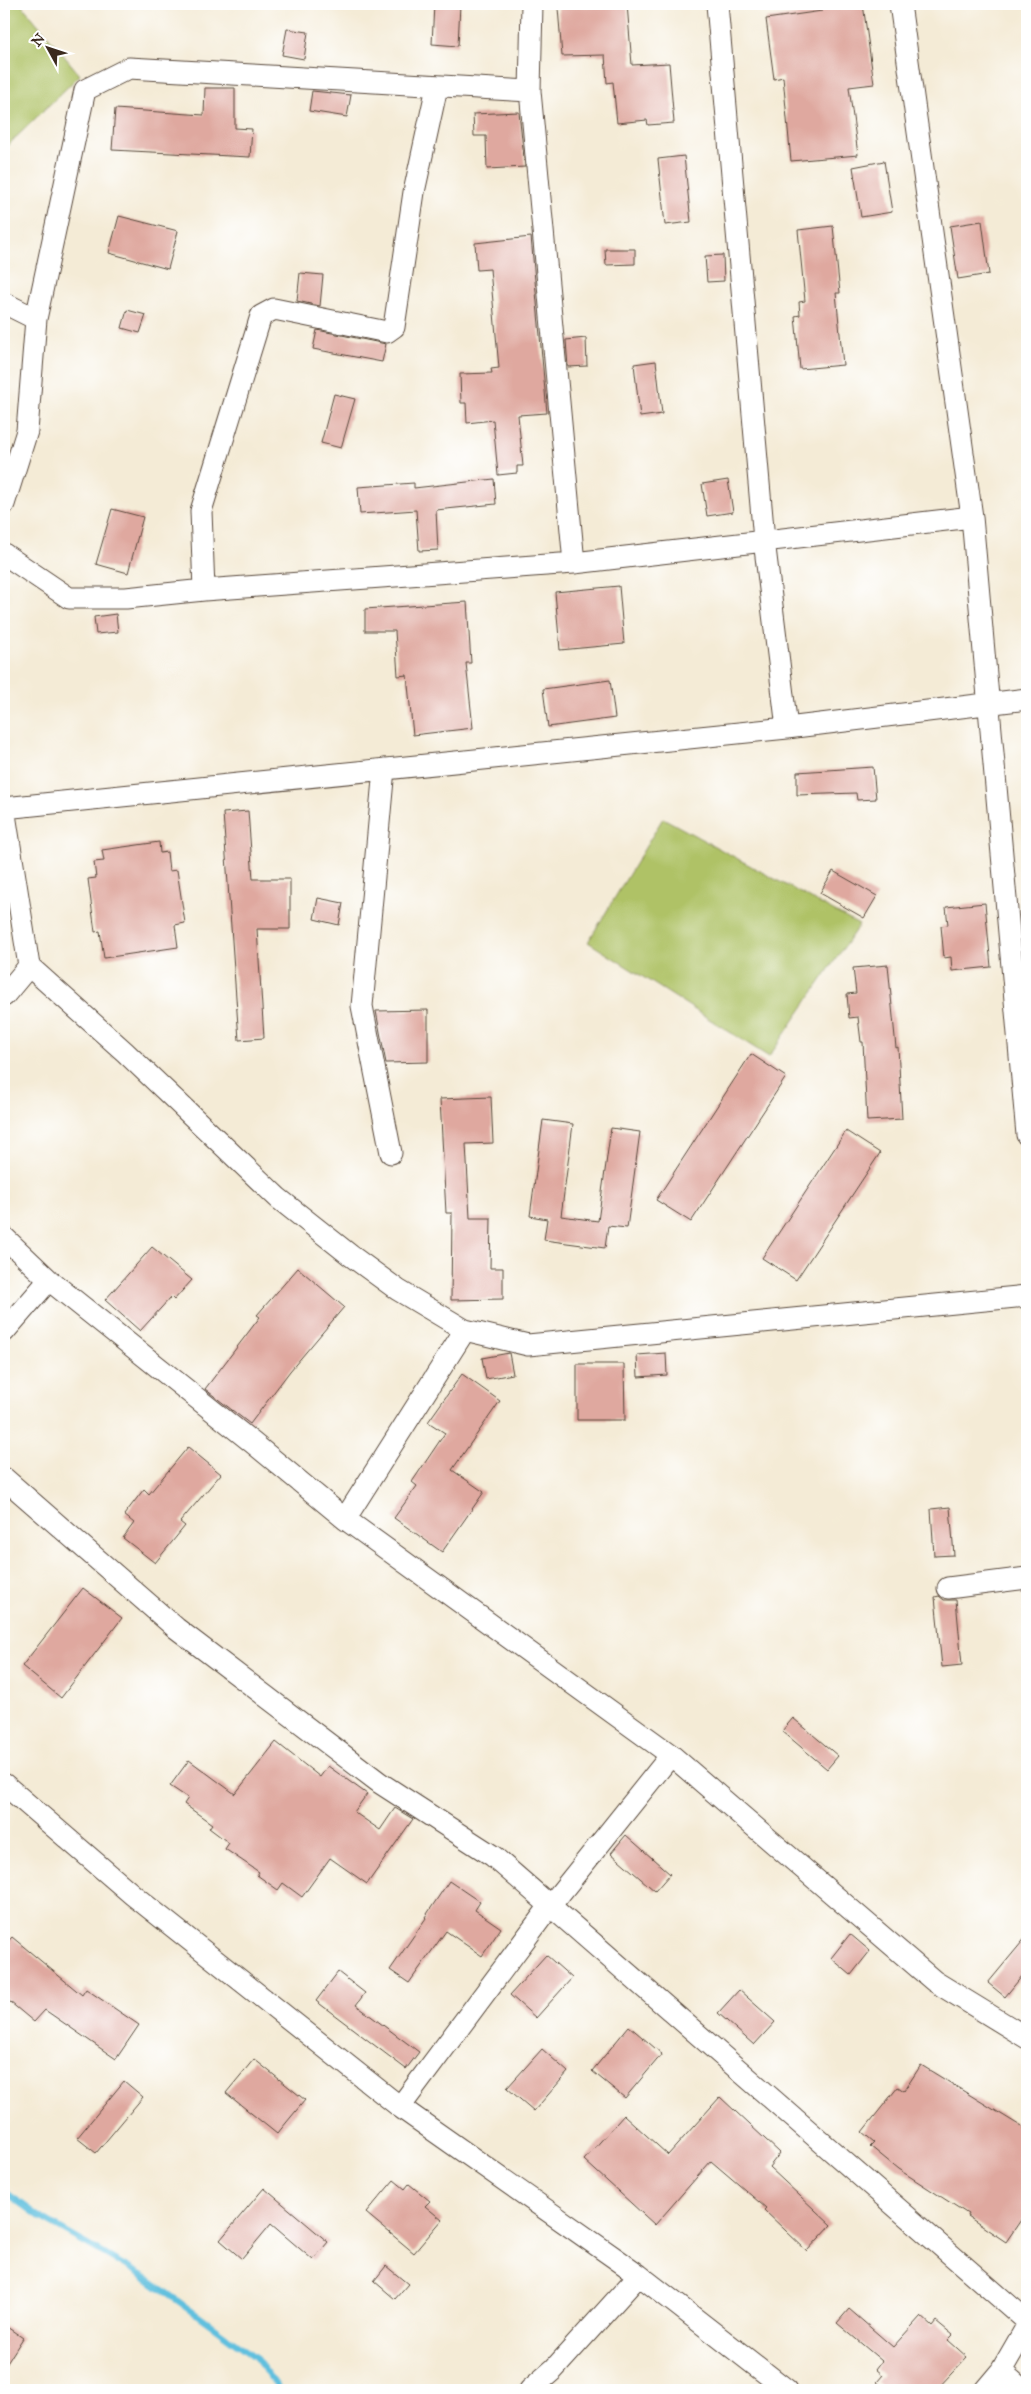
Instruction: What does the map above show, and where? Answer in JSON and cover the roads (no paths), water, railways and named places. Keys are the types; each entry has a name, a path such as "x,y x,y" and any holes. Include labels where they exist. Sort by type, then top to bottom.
{"street":[{"path":"532,4 530,91 574,563"},
{"path":"717,4 764,540 787,728"},
{"path":"900,4 972,517 1027,1135"},
{"path":"4,504 27,431 36,319 85,90 129,68 530,91"},
{"path":"204,590 201,511 261,316 274,309 386,332 394,327 414,192 437,86"},
{"path":"4,303 36,319"},
{"path":"4,554 69,598 126,598 204,590 574,563 972,517"},
{"path":"1027,699 787,728 4,808 29,966 125,1052 278,1198 398,1290 465,1330 528,1344 1027,1296"},
{"path":"384,769 362,1006 391,1153"},
{"path":"4,996 29,966"},
{"path":"4,1237 49,1280 246,1437 345,1519 670,1755 934,1981 1027,2038"},
{"path":"4,1332 49,1280"},
{"path":"345,1519 465,1330"},
{"path":"4,1478 176,1628 380,1783 492,1856 1027,2321"},
{"path":"948,1588 1027,1578"},
{"path":"400,2107 550,1906 670,1755"},
{"path":"4,1784 133,1895 400,2107 639,2275 787,2390"},
{"path":"530,2390 554,2368 639,2275"},
{"path":"985,2390 1001,2371 1027,2326"},
{"path":"1001,2371 1024,2390"}],"waterway":[{"path":"4,2191 43,2219 145,2277 255,2357 280,2390"}]}
